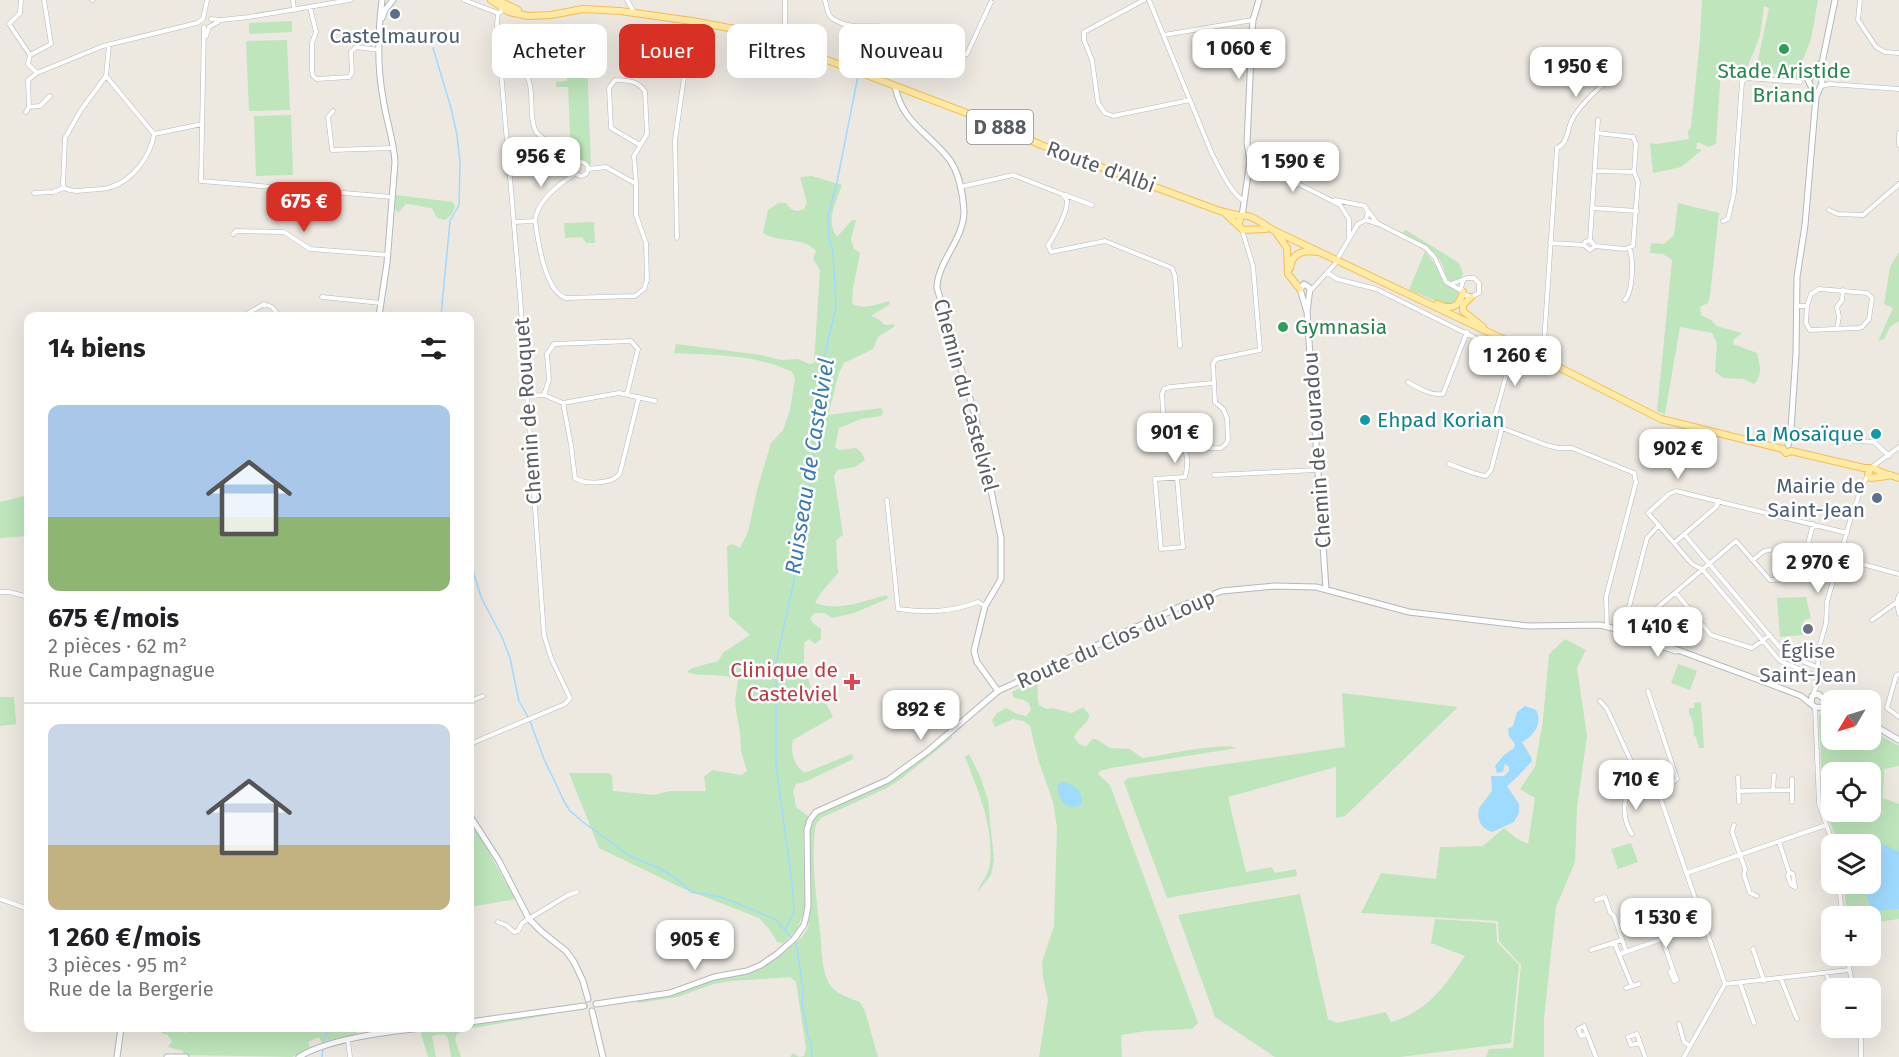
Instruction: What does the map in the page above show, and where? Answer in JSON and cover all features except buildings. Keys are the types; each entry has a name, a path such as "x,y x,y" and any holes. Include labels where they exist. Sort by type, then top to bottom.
{"main road":[{"name":"D 888","path":"491,0 498,7 528,16 583,9 626,11 727,27"},
{"name":"Route d'Albi","path":"827,60 993,123 1041,145 1220,211 1242,216"},
{"name":"Route d'Albi","path":"1220,211 1232,218 1240,227"},
{"path":"1305,290 1288,274 1286,245 1275,231 1262,228 1247,231 1240,227 1239,220 1242,216 1253,217 1275,231 1470,325 1528,356 1566,372"},
{"path":"1252,229 1255,225 1253,217"},
{"path":"1305,290 1292,275 1290,267 1292,261 1296,255 1305,250 1322,252"},
{"path":"1389,285 1446,308 1457,305 1462,292"},
{"path":"1471,297 1463,305 1465,313 1496,336"},
{"path":"1470,325 1661,419 1787,448 1873,473 1899,478"},
{"path":"1819,458 1873,473"}],"street":[{"path":"21,0 20,13 9,24 30,55 28,64 37,73"},
{"path":"30,55 51,44 44,0"},
{"path":"293,0 294,10"},
{"path":"26,112 29,107 28,80 37,73 87,51 189,25 202,19 221,20 350,0"},
{"path":"382,0 386,4 391,2"},
{"path":"380,312 393,197 394,148 386,119 380,82 382,0"},
{"path":"464,0 498,7"},
{"path":"785,0 785,24"},
{"path":"825,0 828,14 836,21 858,27 897,28 934,51 960,57 967,54 991,2"},
{"path":"1190,100 1113,116 1105,113 1099,107 1092,60 1084,40 1084,32 1147,0 1164,34 1220,170 1239,198 1245,201 1253,217"},
{"path":"1242,216 1250,161 1247,143 1253,20 1259,0"},
{"path":"1787,448 1791,429 1797,336 1797,277 1805,225 1816,97 1821,83 1823,58 1835,0"},
{"path":"1860,0 1858,20 1876,47 1885,52 1899,53"},
{"path":"626,11 628,1"},
{"path":"628,1 634,12"},
{"path":"207,2 210,19 204,42 201,181 393,197"},
{"path":"207,2 202,19 207,27"},
{"path":"380,22 391,2"},
{"name":"Chemin de Rouquet","path":"497,24 498,7"},
{"path":"310,8 316,32 312,43 312,70 313,76 317,79 349,77 352,73 351,52 356,47 379,50"},
{"path":"189,25 207,27 221,20"},
{"path":"1164,34 1253,20"},
{"path":"677,237 675,140 692,21"},
{"path":"64,188 65,138 81,110 106,76 109,45"},
{"path":"1816,97 1808,80 1823,58"},
{"path":"1539,357 1544,343 1557,148 1565,141 1574,116 1591,95 1615,74"},
{"path":"1814,74 1821,83"},
{"path":"106,76 154,134"},
{"name":"Chemin de Rouquet","path":"474,742 565,704 570,698 551,658 544,635 501,78"},
{"path":"528,78 532,127 576,165"},
{"path":"1724,220 1728,219 1732,203 1742,82 1746,78 1800,82"},
{"path":"588,169 588,173 583,176 575,174 556,187 536,212 539,248 553,287 560,296 566,298 636,296 644,289 647,280 646,243 636,215 634,156 647,134 645,92 642,86 633,81 615,80 609,88 611,128 640,145"},
{"path":"1812,88 1821,83 1899,89"},
{"name":"Chemin du Castelviel","path":"895,86 897,96 905,111 925,137 949,159 960,187 964,211 961,228 939,276 937,288 976,419 1001,538 1001,579 985,606 974,657 998,691"},
{"path":"905,91 902,98 905,111"},
{"path":"29,107 40,106 50,96"},
{"path":"333,111 328,117 332,150 394,148"},
{"path":"1595,246 1590,240 1598,120"},
{"path":"154,134 202,126"},
{"path":"1550,243 1584,245 1590,250 1595,246 1629,248 1634,243 1638,182 1634,172 1636,144 1633,137 1597,133"},
{"path":"1899,133 1899,145"},
{"path":"64,188 70,192 110,188 121,183 139,167 149,150 154,134"},
{"path":"576,165 583,163 588,169"},
{"path":"575,174 576,165"},
{"path":"588,169 606,167 636,184"},
{"path":"1273,171 1342,203 1361,204 1379,224"},
{"path":"1595,171 1634,172"},
{"path":"960,187 1013,175 1092,205"},
{"path":"1829,210 1838,214 1863,215 1899,184"},
{"path":"34,193 53,192 64,188"},
{"path":"1062,194 1066,198 1067,205 1048,246 1049,251 1105,241 1172,268 1175,276 1180,346"},
{"path":"1323,195 1340,205 1348,218 1358,224"},
{"path":"1349,237 1348,209 1354,204"},
{"path":"1593,208 1636,211"},
{"path":"1366,220 1368,210"},
{"path":"1339,256 1358,224 1366,220 1379,224 1425,248 1438,264 1444,280 1451,285 1471,297 1479,292 1479,283 1470,278 1451,285"},
{"path":"514,222 536,221"},
{"path":"1185,449 1221,448 1227,444 1227,418 1223,409 1215,402 1213,364 1216,359 1260,350 1253,266 1240,227"},
{"path":"1247,245 1252,229"},
{"path":"233,234 236,231 284,232 310,249 388,255"},
{"path":"1584,245 1590,240"},
{"path":"1625,300 1630,294 1632,258 1629,248"},
{"path":"1305,290 1317,283 1335,264"},
{"path":"1328,273 1337,279 1376,289 1505,351 1509,357 1503,391 1494,419 1496,425 1546,445 1572,448 1631,471 1636,476 1606,597 1608,626"},
{"path":"1462,292 1463,281"},
{"path":"1819,289 1843,290 1869,294 1872,297 1869,319 1862,327 1810,330 1806,323 1807,306 1811,294 1819,289"},
{"name":"Chemin de Louradou","path":"1305,290 1326,589"},
{"path":"1838,328 1837,307 1842,300 1843,290"},
{"path":"322,297 382,303"},
{"path":"250,312 264,304 270,305 276,312"},
{"path":"1796,306 1807,306"},
{"path":"1408,382 1414,387 1438,395 1443,394 1467,332"},
{"path":"544,395 549,380 547,354 550,346 631,341 638,349 627,394"},
{"path":"1177,478 1182,547 1161,549 1155,479 1185,477 1187,471 1185,449 1180,440 1165,433 1162,394 1164,389 1170,387 1213,383"},
{"path":"527,396 544,395 563,403 616,393 655,402"},
{"path":"563,403 572,445 575,478 581,481 609,481 615,479 620,473 639,398"},
{"path":"1449,464 1483,477 1486,476 1491,470 1502,428"},
{"path":"1791,429 1842,440 1874,442 1889,456"},
{"path":"1829,834 1820,804 1813,696 1819,648 1826,623 1827,602 1860,491 1883,460 1899,447"},
{"path":"1214,475 1317,470"},
{"path":"1817,676 1780,661 1702,569 1692,564 1648,513 1674,491 1847,533"},
{"path":"887,500 898,609 957,610 978,602 985,606"},
{"path":"1674,543 1716,507 1719,501"},
{"path":"1633,632 1736,541 1770,580 1797,579 1801,573 1813,524"},
{"path":"1633,632 1628,611 1647,538 1659,525"},
{"path":"1684,534 1785,653 1817,667"},
{"path":"1753,560 1764,551 1770,550"},
{"path":"1840,558 1899,574"},
{"name":"Route du Clos du Loup","path":"596,1004 658,996 714,977 747,971 768,961 794,939 804,925 808,906 806,836 812,816 827,806 888,780 928,751 998,691 1209,594 1274,586 1326,589 1401,610 1433,615 1529,626 1586,624 1608,626 1633,632 1800,696"},
{"path":"0,592 24,596"},
{"path":"1676,593 1714,637 1749,648 1755,647 1770,635"},
{"path":"1899,595 1897,602 1899,614"},
{"path":"1872,620 1897,602"},
{"path":"1899,674 1896,676 1887,705 1889,711 1899,717"},
{"path":"1816,684 1821,696"},
{"path":"1632,788 1652,795 1659,794 1677,779 1648,691"},
{"path":"474,699 483,696"},
{"path":"1800,696 1821,698"},
{"path":"1800,696 1815,706 1821,706"},
{"path":"1815,706 1821,699"},
{"path":"1600,701 1607,709 1630,759 1632,788 1627,793 1624,808 1628,828 1632,834"},
{"path":"1881,729 1899,740"},
{"path":"1773,790 1774,775"},
{"path":"1738,777 1738,802"},
{"path":"1792,779 1792,802"},
{"path":"1738,791 1792,790"},
{"path":"1659,794 1725,984 1684,1057"},
{"path":"474,822 499,861 529,919 571,957 580,972 588,999"},
{"path":"1734,825 1732,832 1745,868 1744,875 1750,893 1757,896"},
{"path":"1686,873 1826,825"},
{"path":"1779,841 1789,872"},
{"path":"498,922 518,932 522,923 568,895 577,892"},
{"path":"1596,900 1605,897 1626,951"},
{"path":"0,899 24,908"},
{"path":"1620,954 1704,924"},
{"path":"1592,950 1622,939"},
{"path":"1662,939 1673,970"},
{"path":"1614,942 1632,986"},
{"path":"1753,949 1764,981"},
{"path":"1848,966 1851,978"},
{"path":"1725,984 1849,970"},
{"path":"1826,973 1828,978"},
{"path":"1781,979 1797,1019"},
{"path":"1740,983 1754,1023"},
{"path":"1626,988 1639,984"},
{"path":"588,999 593,999 596,1004 596,1008 592,1011"},
{"path":"584,1006 588,999"},
{"path":"584,1006 588,1011 592,1011"},
{"path":"474,1021 584,1006"},
{"path":"592,1011 603,1057"},
{"path":"1678,1024 1684,1042 1690,1046"},
{"path":"117,1057 120,1032"},
{"path":"299,1057 323,1046 389,1032"},
{"path":"1587,1034 1596,1057"},
{"path":"1861,1038 1861,1057"},
{"path":"348,1040 350,1057"},
{"path":"1640,1043 1645,1057"},
{"path":"167,1057 184,1057"}],"green space":[{"path":"1702,0 1818,0 1811,39 1803,59 1799,80 1756,69 1769,8 1764,6 1760,36 1747,68 1721,68 1716,144 1709,147 1697,142 1696,149 1702,150 1681,167 1653,173 1650,143 1689,139"},
{"path":"292,21 292,32 249,34 249,23"},
{"path":"287,40 290,110 249,111 246,41"},
{"path":"567,78 588,78 591,165 584,161 576,161 571,157 568,87 556,87 556,82 567,81"},
{"path":"291,115 293,175 256,176 254,116"},
{"path":"812,176 842,185 832,218 837,237 852,220 856,220 851,239 854,249 860,253 852,303 865,307 889,301 890,304 871,316 885,325 895,324 878,337 873,349 844,363 839,373 828,415 881,408 883,412 881,416 861,419 839,428 835,447 839,450 856,448 865,460 855,467 837,470 834,476 843,535 836,540 838,573 815,603 842,606 886,595 889,598 854,613 832,618 825,613 815,613 810,618 821,629 821,639 815,644 809,639 804,643 804,665 811,688 826,703 833,717 793,740 794,758 804,773 852,754 853,759 796,784 793,791 796,807 808,816 803,834 805,910 797,929 784,943 777,942 759,918 682,888 599,848 569,773 608,773 612,775 613,791 654,795 670,791 706,791 704,777 712,770 741,775 747,771 741,751 736,711 738,680 726,676 687,672 692,668 718,661 724,652 750,635 729,616 727,546 733,544 740,548 748,532 771,443 783,430 790,410 795,379 792,372 764,362 734,356 674,353 676,344 814,363 820,270 813,259 816,251 804,243 763,233 768,210 778,203 786,203 791,209 797,211 804,209 807,203 800,177"},
{"path":"396,195 453,202 455,207 452,214 445,220 437,218 432,208 413,205 406,204 398,213 394,207"},
{"path":"1678,203 1719,213 1710,295 1708,303 1700,307 1701,315 1711,320 1716,326 1742,333 1734,339 1733,344 1757,353 1760,370 1759,377 1754,384 1744,379 1724,378 1715,372 1717,343 1712,333 1680,327 1665,414 1657,411 1672,260 1663,254 1650,253 1651,243 1664,244 1674,235"},
{"path":"594,222 595,243 586,243 582,237 565,238 564,223"},
{"path":"1406,230 1459,263 1463,273 1460,280 1452,282 1448,280 1435,254 1401,233"},
{"path":"1425,251 1436,266 1444,283 1458,292 1459,298 1455,304 1446,305 1409,290"},
{"path":"1899,252 1899,321 1890,327 1884,339 1878,341 1893,308 1884,304 1890,267"},
{"path":"24,496 24,536 0,538 0,502"},
{"path":"1806,597 1811,618 1804,620 1801,626 1803,635 1780,637 1777,598"},
{"path":"1565,639 1586,650 1577,668 1587,736 1577,808 1575,862 1556,907 1544,1019 1544,1057 1486,1057 1489,1049 1513,1048 1521,965 1499,941 1498,921 1361,913 1381,873 1436,879 1440,847 1483,846 1504,828 1528,844 1535,798 1520,789 1535,767 1543,720 1549,654"},
{"path":"1678,664 1697,671 1690,690 1671,683"},
{"path":"1037,680 1039,705 1047,709 1072,713 1083,707 1090,716 1074,737 1079,744 1086,747 1092,739 1096,739 1110,748 1130,749 1142,758 1220,746 1237,748 1111,768 1100,771 1098,774 1110,785 1198,1023 1192,1029 1146,1031 1121,1035 1122,1057 1039,1057 1048,1000 1042,962 1054,926 1057,827 1053,802 1039,762 1030,726 1024,721 1013,719 995,727 992,720 997,713 1006,708 1026,716 1031,710 1029,703 1014,698 1012,692"},
{"path":"1342,693 1458,707 1345,816 1336,818 1336,767 1228,797 1246,872 1272,867 1275,873 1296,869 1297,876 1167,898 1124,782 1128,778 1345,747"},
{"path":"0,697 14,697 16,724 0,726"},
{"path":"1701,702 1704,748 1699,748 1689,715 1689,708 1694,708 1694,703"},
{"path":"1821,714 1821,750 1881,750 1881,736 1899,746 1899,766 1884,769 1883,798 1899,804 1899,919 1881,922 1881,906 1846,906 1845,894 1881,894 1881,834 1834,834 1830,822 1881,822 1881,762 1821,762 1819,716"},
{"path":"952,733 952,738 901,779 887,788 821,818 816,825 814,868 825,974 832,988 860,1002 865,1011 878,1057 799,1057 804,1056 806,1048 796,982 790,977 732,981 713,984 678,997 638,1003 638,1000 759,970 775,960 802,937 808,928 810,913 807,836 814,817 887,783 905,772"},
{"path":"969,754 988,800 994,860 991,875 977,893 989,867 991,849 984,809 965,757"},
{"path":"474,826 515,899 474,906"},
{"path":"1631,843 1638,862 1618,869 1611,849"},
{"path":"1300,894 1328,1019 1337,1023 1386,1012 1391,1022 1415,1012 1434,996 1465,956 1431,943 1435,919 1496,923 1497,942 1519,965 1511,1043 1400,1057 1275,1057 1215,1017 1178,915"},
{"path":"549,1012 549,1015 474,1028 474,1024"},
{"path":"357,1032 357,1034 321,1042 319,1037 308,1042 310,1048 292,1057 183,1055 183,1051 168,1047 172,1041 168,1035 161,1033"},
{"path":"421,1032 461,1032 455,1039 461,1057 451,1057 448,1038 444,1034 432,1036 436,1057 428,1057"}],"water":[{"path":"1525,706 1536,710 1538,724 1534,733 1522,742 1532,761 1507,786 1519,804 1519,813 1514,822 1492,832 1480,823 1479,808 1492,791 1491,776 1504,776 1509,771 1509,767 1505,764 1503,772 1497,773 1495,766 1514,748 1515,744 1509,736 1508,729 1513,726 1517,712"},
{"path":"1062,782 1077,789 1081,795 1081,805 1071,807 1063,803 1058,791 1058,785"},
{"path":"1881,844 1883,844 1899,852 1899,909 1881,910 1881,906 1870,906 1866,894 1881,894"}],"waterway":[{"path":"433,48 451,108 460,162 459,205 450,221 441,312"},
{"name":"Ruisseau de Castelviel","path":"785,930 794,912 776,764 776,663 795,575 814,456 815,397 836,307 833,252 829,237 828,216 858,78"},
{"path":"474,574 481,597 510,658 519,701 528,717"},
{"name":"Ruisseau de Castelviel","path":"530,721 544,759 565,803 570,811 583,822 630,856 661,869 678,880 691,892 721,897 775,919 791,937"},
{"name":"Ruisseau de Castelviel","path":"796,943 803,989 802,1002 812,1057"},
{"path":"323,1043 327,1032"},
{"path":"322,1057 323,1048"}],"place":[{"name":"Castelmaurou","path":"395,14"},
{"name":"Stade Aristide Briand","path":"1784,49"},
{"name":"Gymnasia","path":"1283,327"},
{"name":"Ehpad Korian","path":"1365,420"},
{"name":"La Mosaïque","path":"1876,434"},
{"name":"Mairie de Saint-Jean","path":"1877,498"},
{"name":"Église Saint-Jean","path":"1808,629"},
{"name":"Clinique de Castelviel","path":"852,682"}]}
